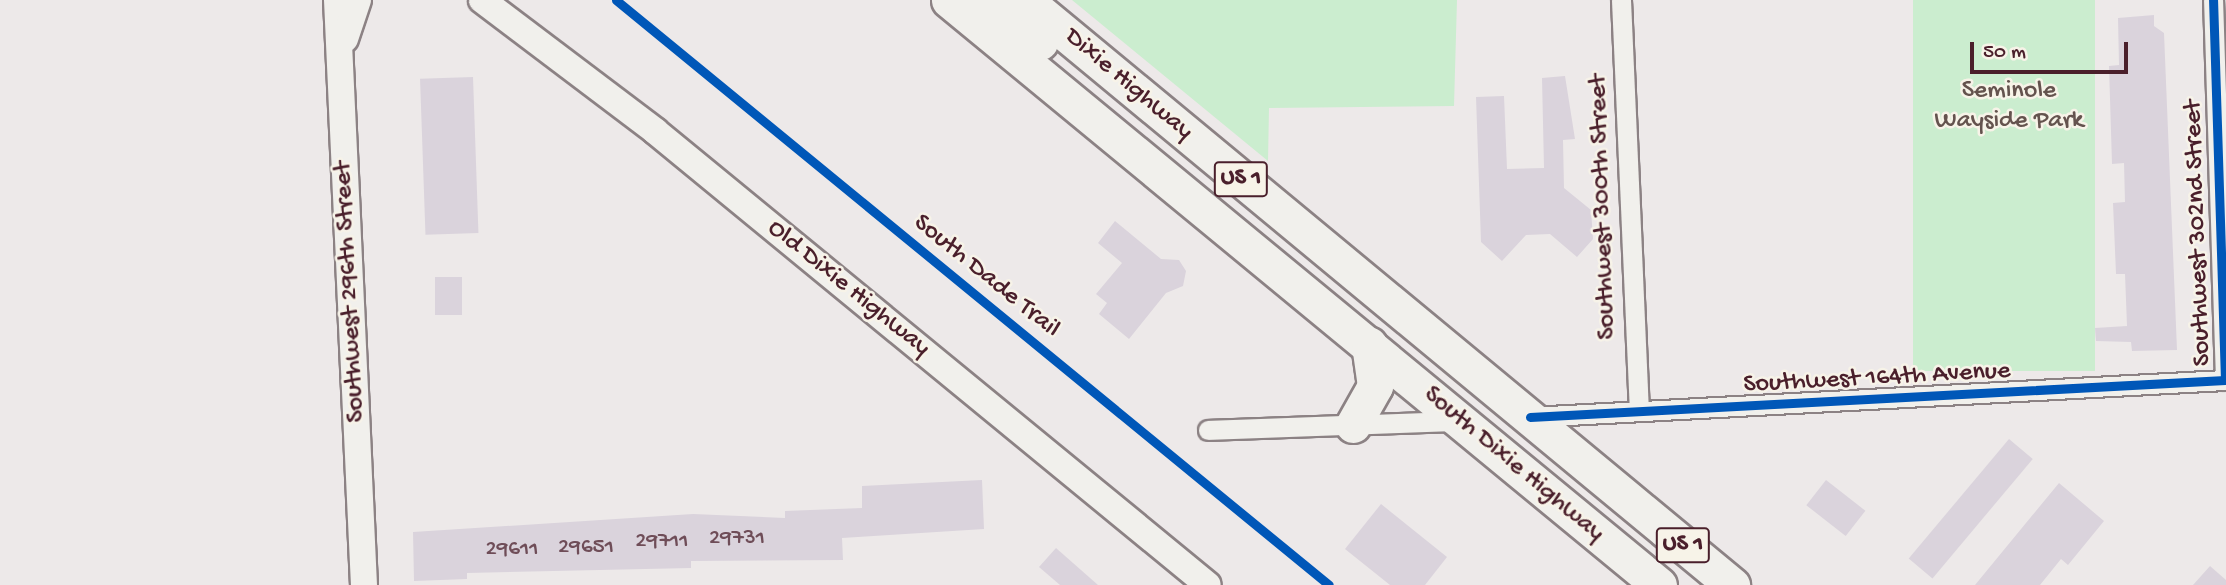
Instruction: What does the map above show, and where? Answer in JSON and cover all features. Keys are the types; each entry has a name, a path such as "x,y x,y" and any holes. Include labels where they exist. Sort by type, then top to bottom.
{"highway":[{"name":"Dixie Highway","path":"949,0 1269,263"},
{"path":"988,0 1101,92 1171,121"},
{"name":"Dixie Highway","path":"1025,0 1458,357"},
{"name":"South Dixie Highway","path":"1269,263 1659,585"},
{"path":"1353,425 1375,387 1358,335 1390,332 1489,411 1531,417"},
{"name":"South Dixie Highway","path":"1458,357 1633,505"},
{"path":"1459,421 1496,431 1596,501 1633,505"},
{"name":"US 1","path":"1633,505 1732,585"}],"street":[{"name":"Southwest 296th Street","path":"337,0 364,585"},
{"path":"341,54 358,0"},
{"name":"Old Dixie Highway","path":"482,0 666,140 1208,585"},
{"name":"Southwest 300th Street","path":"1621,0 1639,411"},
{"name":"Southwest 302nd Street","path":"2213,0 2223,250 2225,380"},
{"name":"Southwest 164th Avenue","path":"1531,417 2225,380"},
{"path":"1208,430 1459,421"}],"green space":[{"path":"1072,0 1457,0 1454,106 1269,108 1268,161"},
{"name":"Seminole Wayside Park","path":"1913,0 2095,0 2095,371 1913,371"}],"building":[{"path":"2154,15 2154,26 2164,33 2177,350 2132,351 2131,342 2096,341 2095,328 2127,326 2125,274 2116,274 2113,203 2125,202 2124,163 2112,164 2109,66 2119,65 2118,18"},
{"path":"1565,76 1575,139 1563,140 1564,188 1591,210 1593,239 1577,257 1550,234 1526,235 1502,261 1481,242 1476,97 1504,96 1507,169 1544,168 1542,78"},
{"path":"473,77 478,233 425,235 420,79"},
{"path":"1115,221 1161,259 1179,260 1186,271 1183,286 1166,293 1129,339 1099,314 1107,303 1096,294 1122,263 1098,243"},
{"path":"435,277 462,277 462,315 435,315"},
{"path":"2009,439 2033,459 1932,578 1909,559"},
{"path":"982,480 984,529 842,538 843,560 691,561 691,568 467,573 467,579 414,581 413,532 693,514 785,518 785,511 862,508 862,486"},
{"path":"1826,480 1865,511 1846,536 1806,505"},
{"path":"2059,483 2104,521 2068,565 2061,559 2040,585 1975,585"},
{"path":"1381,504 1447,557 1425,585 1390,585 1345,549"},
{"path":"1056,548 1098,585 1060,585 1039,567"},
{"path":"2210,566 2226,580 2226,585 2193,585"}],"cycle path":[{"name":"South Dade Trail","path":"616,0 1329,585"},
{"path":"1530,417 2225,380 2213,0"}]}
